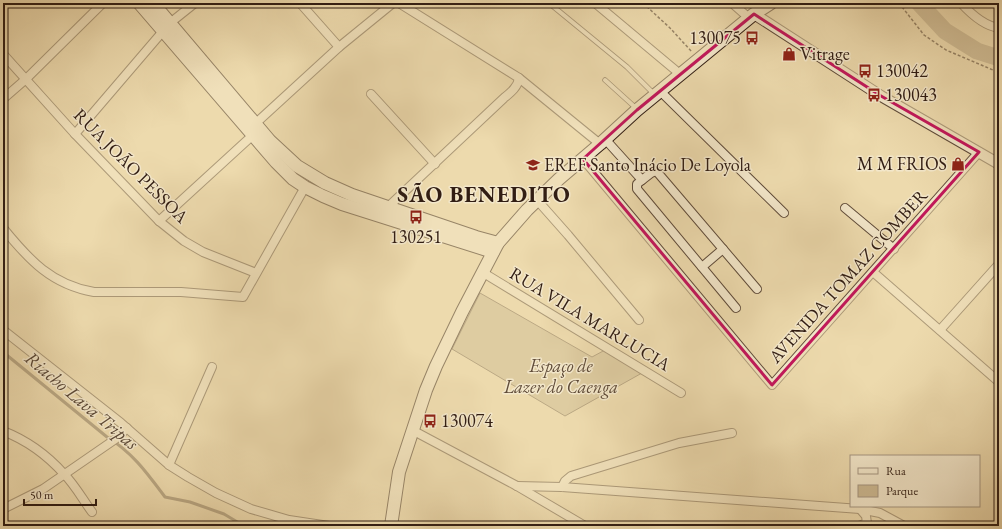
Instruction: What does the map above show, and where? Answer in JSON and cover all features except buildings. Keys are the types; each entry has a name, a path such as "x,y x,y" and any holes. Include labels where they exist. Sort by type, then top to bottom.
{"main road":[{"path":"139,3 167,27 254,129 276,162 293,179 305,187 342,204 495,248"},
{"path":"153,3 167,27"},
{"path":"391,526 399,472 412,430 436,366 495,248 537,200 637,110 698,59 752,16 771,3"},
{"path":"254,129 270,141 297,166 325,183 352,195 476,238 495,248"}],"street":[{"path":"3,99 26,79 103,3"},
{"path":"75,134 167,27 195,3"},
{"path":"300,3 339,47"},
{"path":"159,221 339,47 393,3"},
{"path":"399,3 519,78 603,142 642,180"},
{"path":"595,3 680,74"},
{"path":"732,3 882,96 999,164"},
{"path":"961,3 967,10 985,23 999,28"},
{"name":"RUA JOÃO PESSOA","path":"3,54 75,134 159,221 184,241 203,252 256,273"},
{"path":"388,207 515,88 519,78"},
{"path":"658,93 784,213"},
{"path":"371,94 435,164"},
{"name":"AVENIDA TOMAZ COMBER","path":"583,159 772,385 874,272 979,152"},
{"path":"736,308 637,189 637,184 656,171 758,289"},
{"path":"3,228 32,261 45,272 63,283 80,289 94,292 181,292 243,297 305,187"},
{"path":"537,200 640,320"},
{"path":"845,208 894,249"},
{"path":"702,267 723,248"},
{"path":"940,330 999,264"},
{"name":"RUA VILA MARLUCIA","path":"482,272 681,393"},
{"path":"874,272 999,382"},
{"path":"3,330 128,428 170,466 216,493 251,510 289,520 329,526"},
{"path":"170,466 212,367"},
{"path":"3,509 42,489 103,448 128,428"},
{"path":"412,430 517,486 585,526"},
{"path":"3,431 36,448 65,474 92,512"},
{"path":"562,487 565,481 571,476 679,443 732,432"},
{"path":"517,486 562,487 860,509 880,513 904,526"},
{"path":"859,526 867,523 866,516 860,509"}],"lane":[{"path":"549,3 658,93"},
{"path":"605,80 637,110"}],"path":[{"path":"643,3 670,28 698,59"},
{"path":"898,3 924,35 946,50 993,70 999,71"}],"highlighted area":[{"path":"754,14 881,96 979,152 772,385 583,159 637,110"}],"green space":[{"name":"Espaço de Lazer do Caenga","path":"480,293 592,357 605,350 642,373 565,416 452,349"}],"waterway":[{"path":"919,3 945,31 977,51 999,58"},
{"name":"Riacho Lava Tripas","path":"3,352 132,457 146,472 165,497 190,502 224,514 244,526"}],"place":[{"name":"130075","path":"752,38"},
{"name":"Vitrage","path":"789,54"},
{"name":"130042","path":"865,71"},
{"name":"130043","path":"874,95"},
{"name":"M M FRIOS","path":"958,164"},
{"name":"EREF Santo Inácio De Loyola","path":"533,165"},
{"name":"130251","path":"416,217"},
{"name":"130074","path":"430,421"}],"district":[{"name":"SÃO BENEDITO","path":"484,194"}]}
